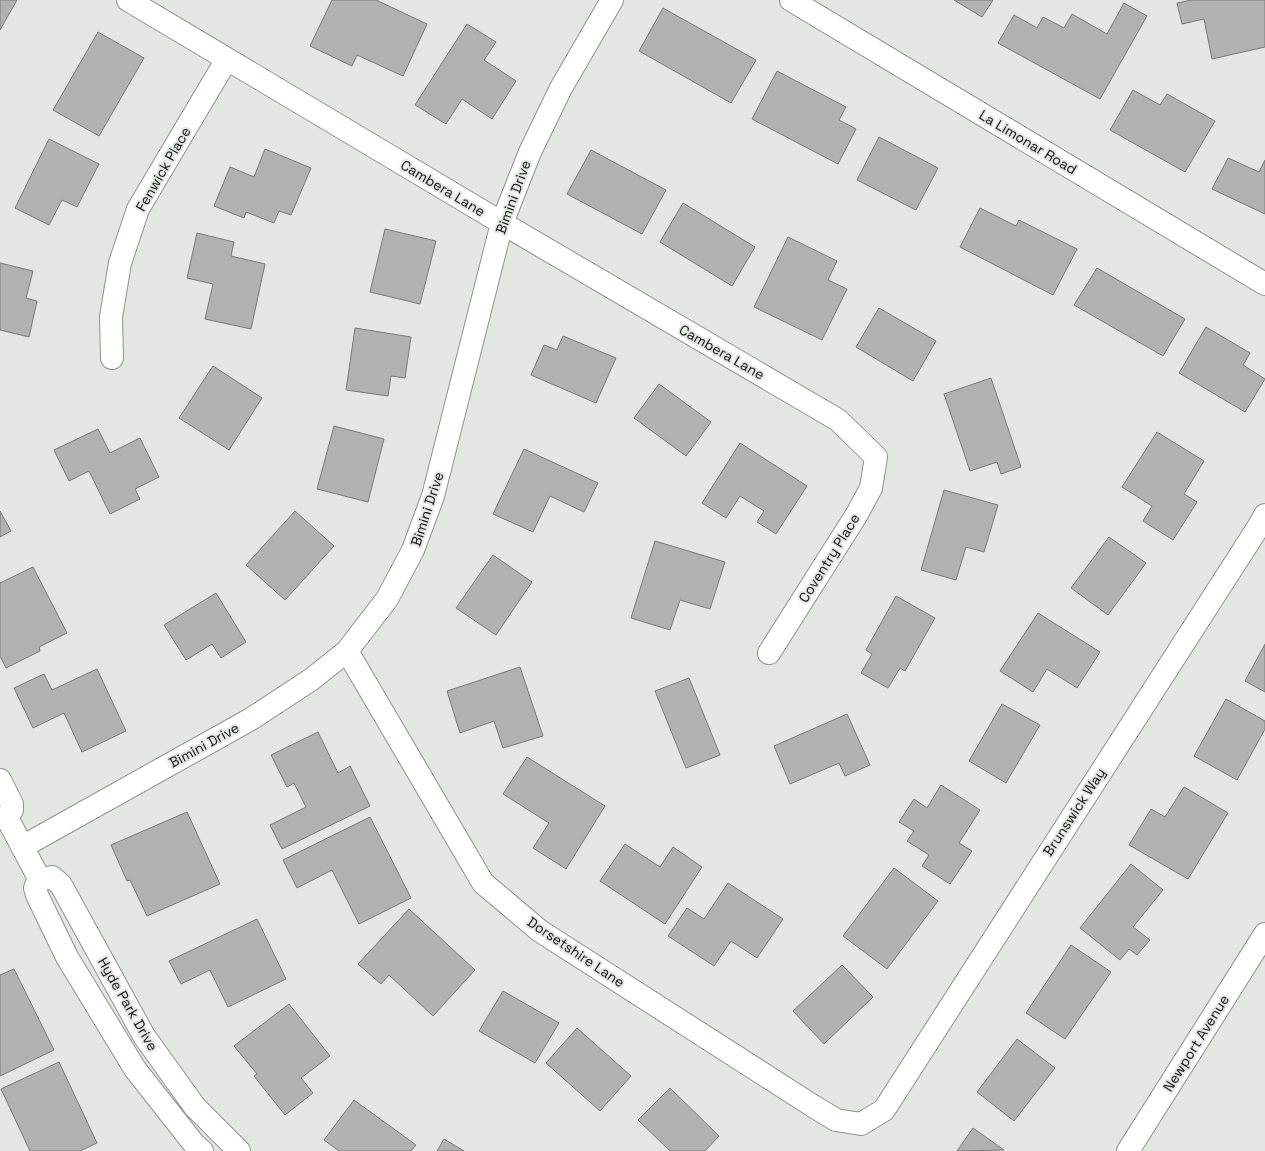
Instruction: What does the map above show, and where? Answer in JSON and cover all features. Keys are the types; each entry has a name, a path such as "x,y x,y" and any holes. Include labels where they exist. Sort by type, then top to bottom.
{"street":[{"name":"Cambera Lane","path":"128,0 838,420 876,457"},
{"name":"Bimini Drive","path":"22,847 251,719 312,679 348,651 387,599 413,550 433,496 502,222 530,152 561,88 612,0"},
{"name":"La Limonar Road","path":"791,0 1265,284"},
{"name":"Fenwick Place","path":"112,358 110,317 120,263 138,210 228,59"},
{"name":"Coventry Place","path":"769,653 857,514 871,488 876,457"},
{"name":"Brunswick Way","path":"884,1110 1265,515"},
{"name":"Dorsetshire Lane","path":"348,651 483,883 540,931 836,1120 861,1124 884,1110"},
{"path":"0,780 12,804 12,810 3,817 40,880"},
{"name":"Hyde Park Drive","path":"202,1151 194,1144 135,1069 67,957 37,895 37,882 40,880 52,877 61,885 144,1036 195,1107 239,1151"},
{"name":"Newport Avenue","path":"1128,1151 1265,934"}],"building":[{"path":"0,0 17,0 0,30"},
{"path":"332,0 376,0 427,24 403,76 357,55 352,66 310,46"},
{"path":"954,0 993,0 982,17"},
{"path":"1191,0 1265,0 1265,47 1212,59 1204,19 1182,24 1177,3"},
{"path":"1124,3 1147,16 1100,99 998,43 1014,15 1037,28 1043,17 1064,28 1072,14 1107,34"},
{"path":"663,8 756,60 731,103 639,51"},
{"path":"467,24 496,42 484,60 516,81 492,119 462,99 446,124 415,105"},
{"path":"98,32 144,58 99,136 53,110"},
{"path":"777,71 846,107 839,120 856,129 838,164 752,119"},
{"path":"1133,90 1160,105 1167,94 1215,121 1185,172 1110,130"},
{"path":"879,137 938,168 916,210 857,180"},
{"path":"49,139 99,164 77,207 62,200 49,225 15,208"},
{"path":"265,149 311,168 291,215 279,211 274,223 246,212 244,218 214,206 230,167 254,177"},
{"path":"591,150 666,190 642,234 567,194"},
{"path":"1228,158 1259,172 1265,160 1265,214 1212,189"},
{"path":"683,203 755,247 732,286 660,242"},
{"path":"980,208 1016,226 1019,220 1077,249 1053,295 960,247"},
{"path":"385,229 436,241 420,304 370,292"},
{"path":"197,233 234,242 231,256 265,264 251,329 205,319 213,284 187,278"},
{"path":"788,237 837,261 828,280 847,289 822,340 754,307"},
{"path":"0,263 33,271 26,298 37,301 29,337 0,330"},
{"path":"1097,268 1185,319 1163,356 1074,305"},
{"path":"879,308 936,341 913,381 856,347"},
{"path":"1206,327 1250,353 1243,365 1265,379 1245,412 1179,373"},
{"path":"355,328 411,337 405,378 391,376 388,396 346,390"},
{"path":"563,336 616,358 596,403 531,375 544,345 557,350"},
{"path":"213,366 262,398 229,450 179,418"},
{"path":"991,378 1021,467 1001,474 997,462 970,471 944,394"},
{"path":"659,384 711,422 686,456 634,418"},
{"path":"334,426 384,439 368,502 317,489"},
{"path":"98,429 110,453 140,438 159,477 135,489 140,499 110,514 89,471 69,481 54,450"},
{"path":"1157,432 1204,461 1184,494 1197,502 1173,540 1143,521 1152,506 1122,487"},
{"path":"740,443 807,486 776,534 757,522 764,511 740,496 726,518 702,503"},
{"path":"524,449 598,483 584,512 550,496 533,532 493,514"},
{"path":"944,490 998,505 984,552 966,547 956,580 921,570"},
{"path":"0,511 11,531 0,537"},
{"path":"295,511 334,546 285,600 246,565"},
{"path":"1109,537 1146,563 1108,615 1071,588"},
{"path":"655,541 725,562 710,609 680,600 670,630 631,618"},
{"path":"493,555 532,582 496,635 456,608"},
{"path":"33,567 67,633 39,647 40,651 6,668 0,656 0,583"},
{"path":"216,593 246,642 221,658 212,644 186,660 164,625"},
{"path":"896,596 935,618 905,671 900,668 888,688 861,673 872,654 866,650"},
{"path":"1038,613 1100,652 1077,688 1047,669 1033,692 1000,671"},
{"path":"1265,644 1265,692 1245,681"},
{"path":"520,667 543,736 503,748 494,721 460,733 447,691"},
{"path":"97,669 126,731 82,752 64,713 33,728 14,688 44,674 52,690"},
{"path":"689,678 720,755 686,768 655,691"},
{"path":"1226,699 1265,721 1265,729 1237,780 1194,756"},
{"path":"1002,704 1040,725 1006,783 969,761"},
{"path":"847,714 870,765 845,776 839,763 790,784 774,746"},
{"path":"318,732 338,773 350,766 370,806 282,849 270,825 306,807 294,783 287,787 271,755"},
{"path":"527,757 605,806 566,869 533,848 549,823 503,794"},
{"path":"941,785 980,810 959,843 972,851 950,884 922,866 929,855 907,841 914,831 899,822 914,799 927,808"},
{"path":"1184,787 1228,813 1188,879 1129,845 1151,809 1165,817"},
{"path":"187,812 220,884 147,916 130,880 127,881 111,845"},
{"path":"370,817 411,898 359,924 332,870 297,888 283,860"},
{"path":"625,844 660,867 673,847 702,867 665,924 600,881"},
{"path":"1131,864 1163,890 1133,927 1150,940 1137,955 1129,949 1120,960 1080,928"},
{"path":"894,868 938,901 887,969 843,936"},
{"path":"728,883 783,919 757,958 731,941 714,966 668,936 687,908 704,919"},
{"path":"409,909 475,970 433,1016 389,975 381,984 358,964"},
{"path":"257,919 286,979 228,1007 210,970 181,984 169,961"},
{"path":"1071,945 1111,972 1065,1039 1026,1013"},
{"path":"842,965 873,997 824,1044 793,1011"},
{"path":"14,969 54,1050 0,1076 0,975"},
{"path":"503,991 559,1023 535,1063 479,1031"},
{"path":"289,1004 330,1056 301,1078 313,1093 285,1115 254,1076 257,1074 234,1046"},
{"path":"577,1028 631,1076 600,1111 546,1063"},
{"path":"1017,1039 1055,1068 1014,1121 977,1092"},
{"path":"59,1062 97,1143 80,1151 30,1151 1,1089"},
{"path":"670,1088 719,1136 705,1151 670,1151 638,1120"},
{"path":"354,1100 416,1145 411,1151 339,1151 324,1140"},
{"path":"973,1128 1004,1150 957,1151"},
{"path":"444,1139 464,1151 437,1151"}]}
